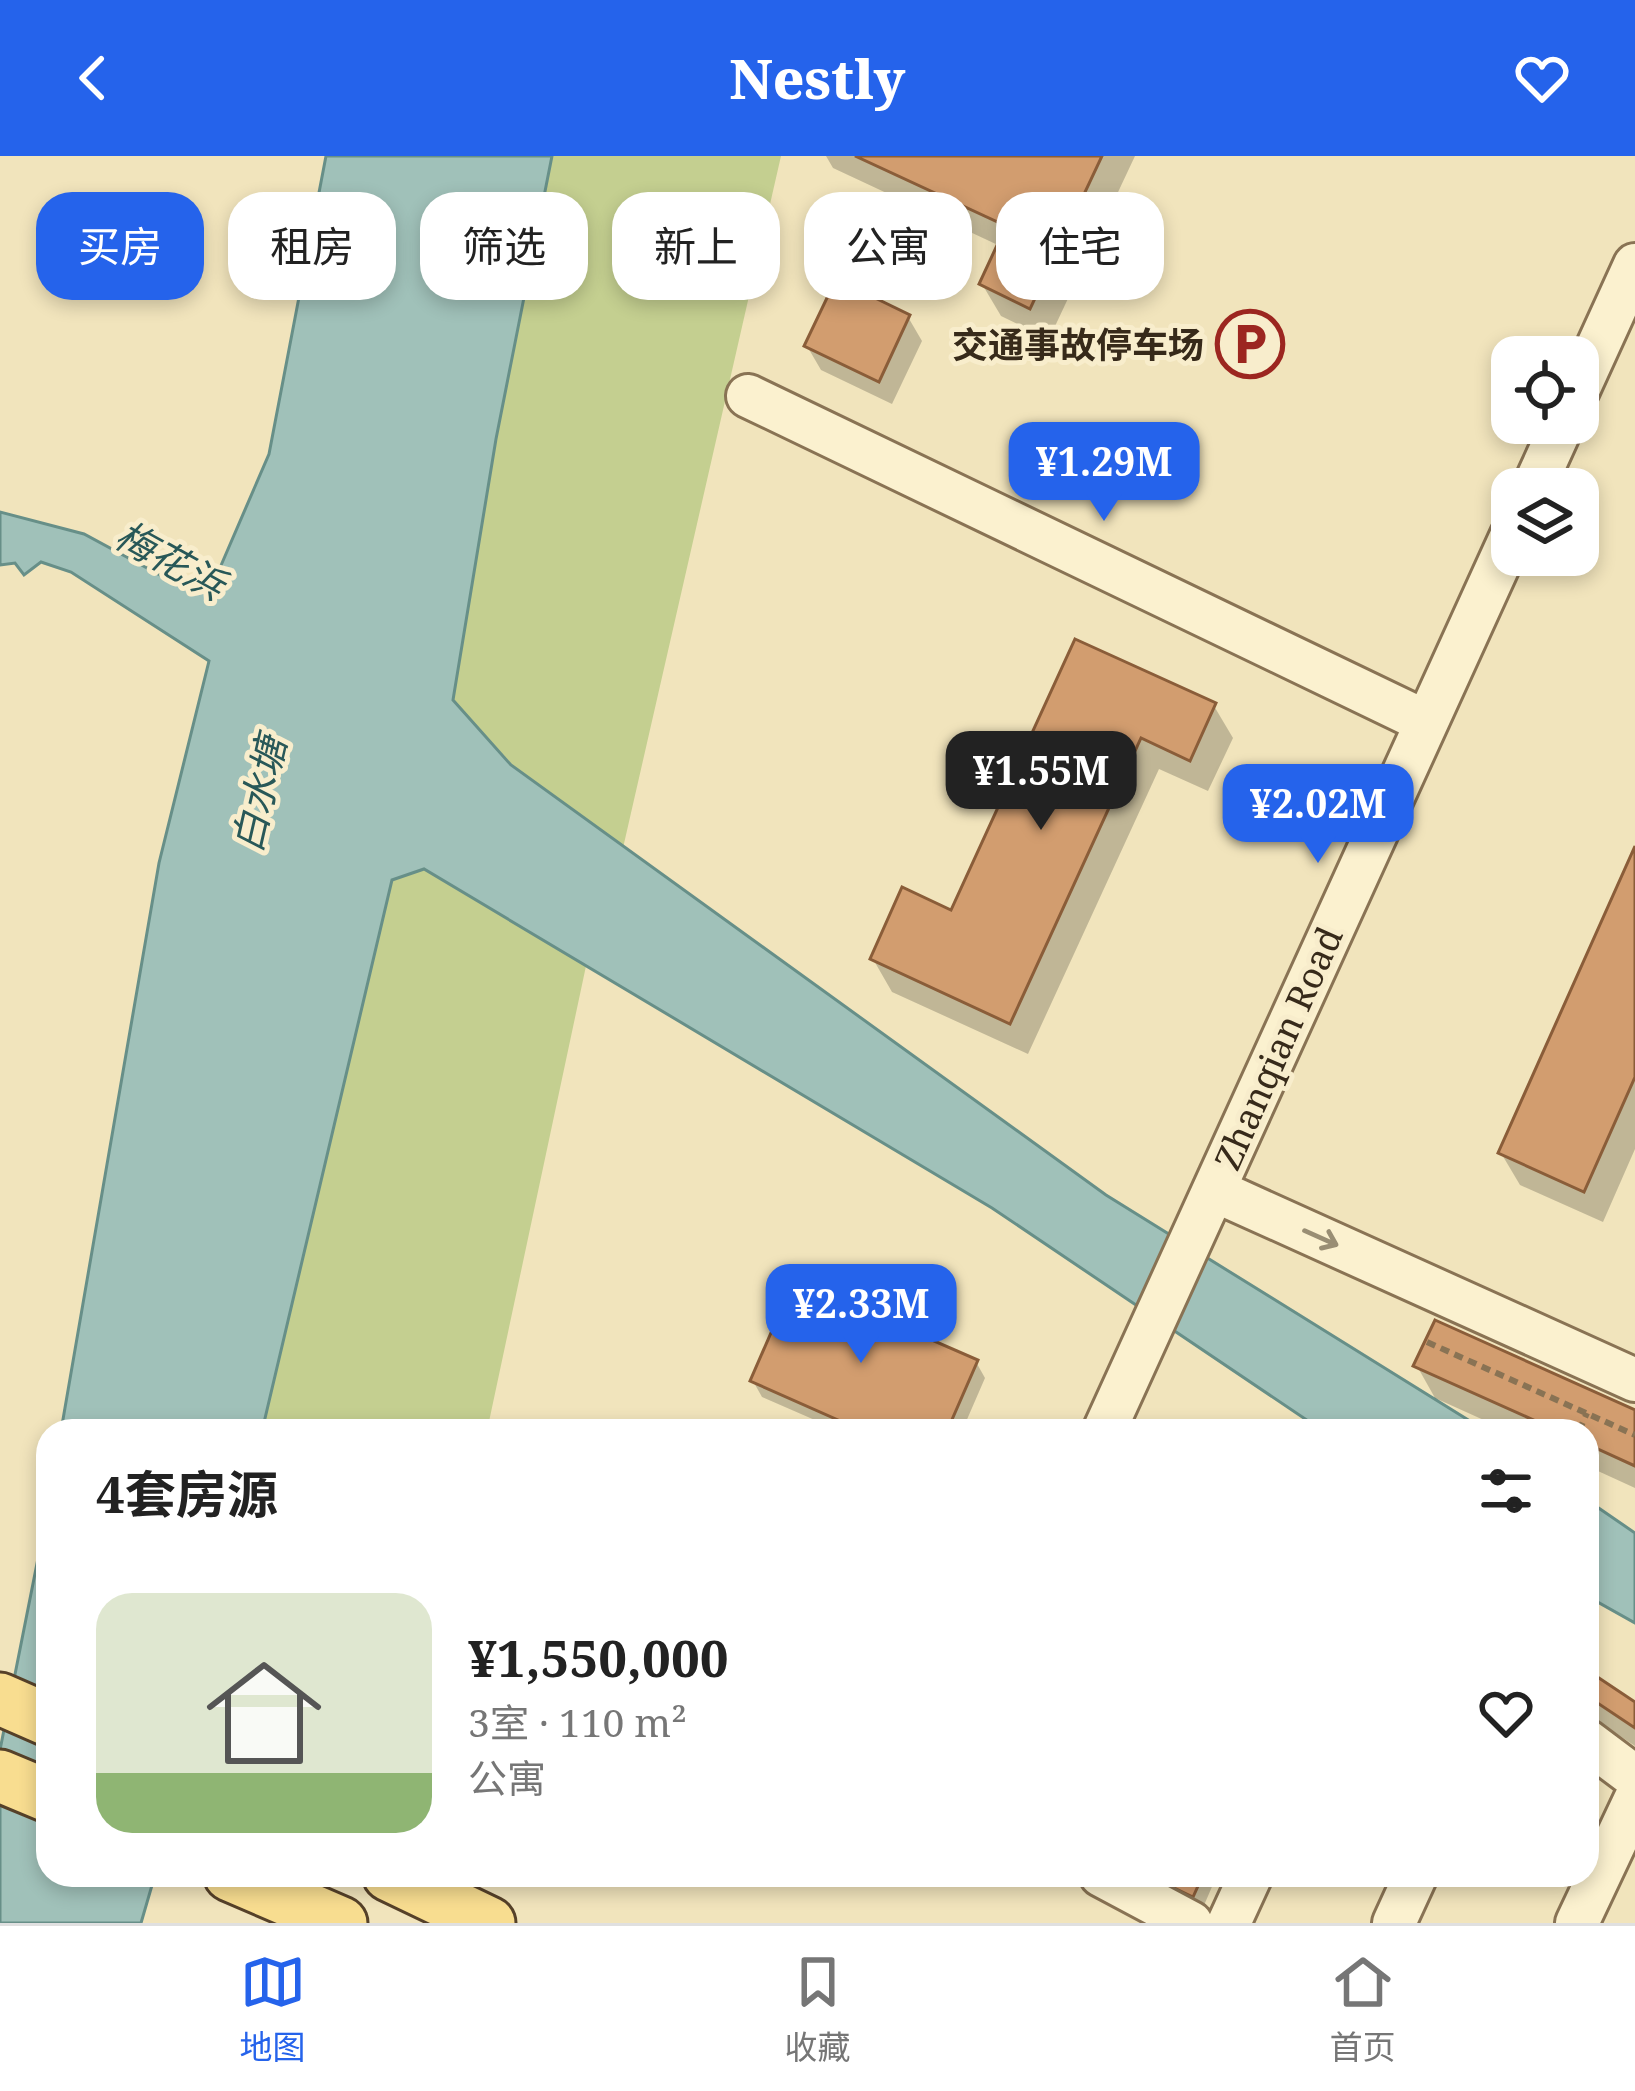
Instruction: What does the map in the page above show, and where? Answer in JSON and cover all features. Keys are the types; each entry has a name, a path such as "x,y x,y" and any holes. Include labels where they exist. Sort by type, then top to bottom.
{"main road":[{"path":"0,1700 36,1715"},
{"path":"0,1775 36,1791"},
{"path":"258,1887 341,1923"},
{"path":"414,1887 489,1923"}],"street":[{"path":"1599,344 1635,266"},
{"path":"748,396 1426,722"},
{"name":"Zhanqian Road","path":"1109,1419 1493,576"},
{"path":"1214,1190 1635,1380"},
{"path":"1599,1750 1635,1777"},
{"path":"1599,1876 1635,1800"},
{"path":"1124,1887 1191,1923"},
{"path":"1229,1923 1246,1887"},
{"path":"1394,1923 1410,1887"},
{"path":"1577,1923 1594,1887"}],"path":[{"path":"1427,1342 1598,1419"},
{"path":"1585,1419 1587,1414"},
{"path":"1599,1419 1635,1435"}],"green space":[{"path":"552,156 781,156 773,192 612,192 612,300 748,300 623,848 520,773 453,700 524,300 588,300 588,192 545,192"},
{"path":"424,869 586,966 490,1419 265,1419 392,879"}],"water":[{"name":"白水塘","path":"326,156 552,156 545,192 420,192 420,300 524,300 453,700 511,765 1106,1195 1467,1419 1305,1419 992,1208 424,869 392,880 265,1419 63,1419 159,863 209,661 71,572 41,562 24,575 15,563 0,565 0,512 84,534 184,588 213,584 269,454 298,300 396,300 396,192 319,192"},
{"path":"1599,1508 1635,1533 1635,1623 1599,1603"},
{"path":"36,1568 36,1887 152,1887 141,1923 0,1923 0,1750"}],"building":[{"path":"855,156 1102,156 1085,192 996,192 996,221 972,210 972,192 933,192"},
{"path":"996,247 996,292 979,284"},
{"path":"826,300 879,300 910,315 879,382 804,346"},
{"path":"1012,300 1034,300 1030,309"},
{"path":"1075,639 1216,703 1190,761 1141,738 1010,1024 870,959 902,887 951,910"},
{"path":"1635,846 1635,1077 1584,1192 1498,1153"},
{"path":"794,1280 978,1360 952,1419 836,1419 750,1381"},
{"path":"1435,1320 1635,1410 1635,1466 1599,1450 1599,1419 1531,1419 1413,1366"},
{"path":"1599,1678 1635,1702 1635,1728 1599,1704"},
{"path":"1172,1887 1198,1887 1193,1897"}],"place":[{"name":"交通事故停车场","path":"1250,344"}],"water label":[{"name":"梅花浜","path":"171,559"}]}
